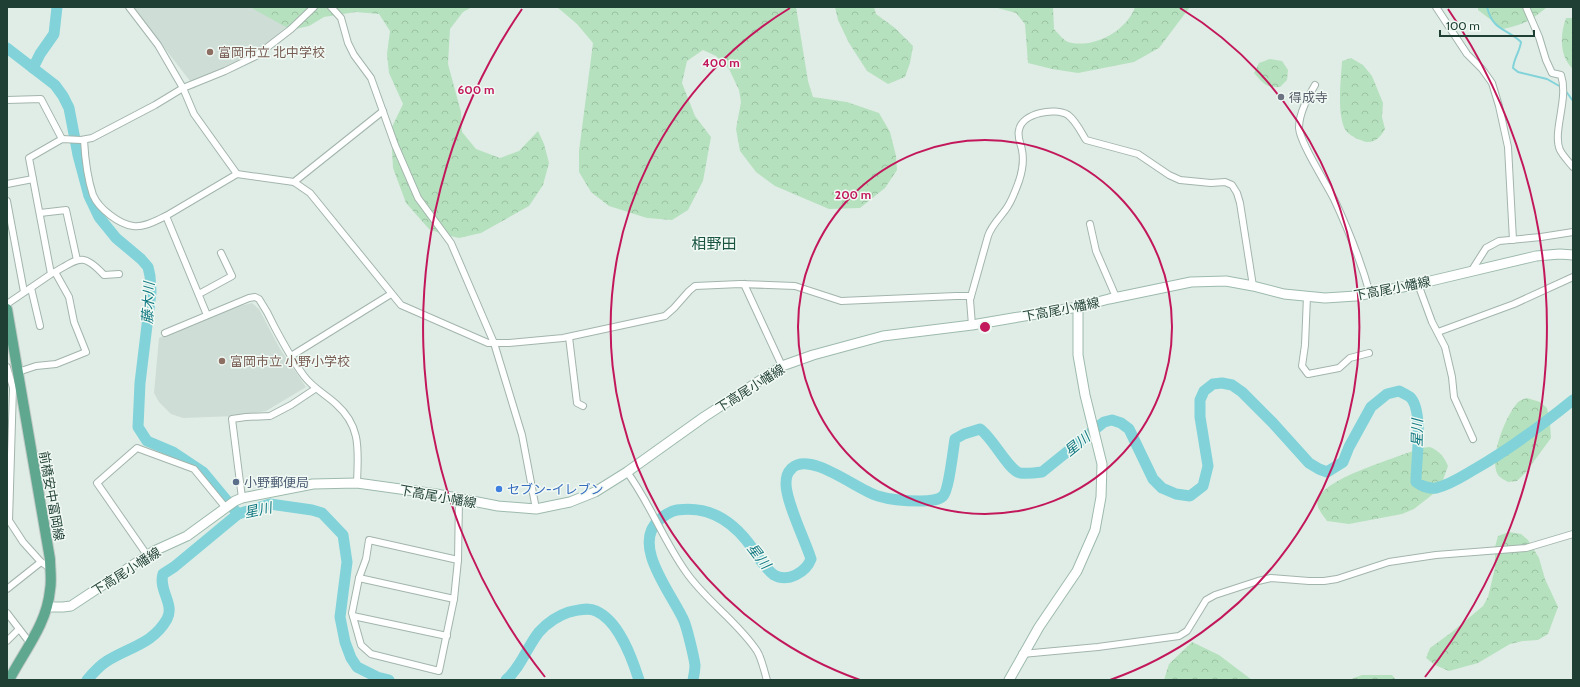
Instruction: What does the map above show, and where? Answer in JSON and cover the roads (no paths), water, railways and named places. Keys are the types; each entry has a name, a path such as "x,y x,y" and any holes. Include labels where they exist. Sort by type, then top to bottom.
{"main road":[{"name":"下高尾小幡線","path":"47,607 71,606 147,555 187,536 233,504 312,484 357,483 436,494 498,506 536,509 570,502 595,492 627,472 704,416 782,366 813,355 883,336 972,325 1078,307 1116,297 1191,282 1226,281 1284,294 1325,298 1370,294 1536,256 1560,254 1573,256"},
{"path":"1009,680 1022,654 1039,626 1077,572 1095,530 1101,497 1102,464 1085,395 1078,355 1078,307"},
{"name":"前橋安中富岡線","path":"7,309 18,372 17,387 50,568 51,590 47,607 38,630 9,680"}],"street":[{"path":"129,7 158,45 183,88 194,114 237,174"},
{"path":"18,372 36,366 56,364 86,352 74,322 69,298 53,273 29,158 62,139 82,140 92,138 155,105 183,88 225,72 256,56 291,29 314,7"},
{"path":"331,7 341,18 348,43 354,55 371,78 410,180 425,208 451,242 494,343 522,436 536,509"},
{"path":"1436,7 1467,54 1482,69 1492,83 1499,106 1508,148 1513,240"},
{"path":"1526,7 1552,73 1561,76 1564,84 1563,103 1557,139 1560,150 1573,167"},
{"path":"1315,85 1309,95 1300,118 1299,129 1304,142 1334,198 1350,235 1370,294"},
{"path":"7,100 41,99 62,139"},
{"path":"294,182 383,111"},
{"path":"972,325 970,300 991,228 1014,196 1020,179 1023,158 1018,133 1020,125 1028,118 1050,111 1059,112 1070,116 1086,140 1138,154 1169,175 1180,180 1211,184 1225,182 1232,185 1237,193 1240,204 1253,286"},
{"path":"82,140 86,168 94,196 110,216 134,226 152,223 166,216 237,174 294,182 310,193 401,305 488,343 569,337 664,316 674,308 689,290 695,286 744,284 795,286 841,301 971,296"},
{"path":"7,184 33,178"},
{"path":"7,201 24,292"},
{"path":"40,213 66,210 77,260"},
{"path":"166,216 207,315"},
{"path":"1090,224 1096,251 1116,297"},
{"path":"1472,270 1486,248 1499,241 1573,232"},
{"path":"199,294 232,276 221,253"},
{"path":"7,304 53,273 77,260 86,259 94,263 104,275 119,274"},
{"path":"1438,332 1514,304 1573,277"},
{"path":"744,284 782,366"},
{"path":"1418,284 1432,322 1445,347 1452,377 1454,397 1473,439"},
{"path":"31,288 40,326"},
{"path":"291,356 391,294"},
{"path":"1307,296 1305,345 1302,366 1308,374 1339,368 1350,358 1369,353"},
{"path":"165,333 249,298 258,298 304,376 315,389 336,404 348,416 356,431 358,446 357,483"},
{"path":"569,337 577,403 582,406"},
{"path":"7,367 17,387 8,520 23,542 41,562 50,568"},
{"path":"7,397 17,387"},
{"path":"233,504 232,419 246,416 270,416 291,406 315,389"},
{"path":"147,555 97,483 137,448 194,469 233,504"},
{"path":"627,472 640,488 661,529 686,571 710,601 742,632 758,652 767,680"},
{"path":"458,560 369,540 366,559 359,578 352,613 361,645 371,654 440,671 454,599 458,560 459,499"},
{"path":"1022,654 1098,647 1179,636 1187,631 1206,600 1215,595 1271,578 1309,582 1324,581 1337,579 1389,562 1436,555 1526,548 1573,534"},
{"path":"7,589 41,562"},
{"path":"359,578 454,599"},
{"path":"7,613 30,643"},
{"path":"353,616 447,636"},
{"path":"7,641 19,629"}],"waterway":[{"path":"33,68 40,54 54,34 57,7"},
{"path":"1487,7 1496,25 1521,42 1513,68 1518,72 1547,79 1561,87"},
{"name":"藤木川","path":"7,48 55,85 63,96 69,108 78,155 89,196 99,217 116,238 141,259 148,267 151,292 140,383 138,427 147,441 173,452 203,472 238,514"},
{"path":"1565,90 1573,101"},
{"name":"星川","path":"693,680 695,665 687,630 679,610 656,570 651,556 649,543 651,530 661,518 677,510 689,509 711,513 721,518 738,531 765,566 774,575 785,578 796,575 809,564 811,559 792,511 787,492 786,482 788,473 792,468 800,464 810,464 822,468 878,496 904,500 932,500 941,498 945,492 949,478 955,439 964,434 980,429 985,433 1015,471 1020,473 1034,473 1042,472 1104,422 1112,420 1121,423 1129,429 1153,479 1162,488 1176,494 1190,496 1203,486 1208,466 1200,417 1200,400 1204,391 1213,384 1222,383 1232,385 1242,392 1272,422 1309,463 1327,472 1343,462 1349,447 1371,407 1387,394 1399,391 1410,397 1417,413 1418,437 1416,482 1426,487 1436,488 1456,480 1501,453 1538,428 1573,400"},
{"name":"星川","path":"87,680 104,663 148,640 167,619 169,608 163,586 163,574 174,567 238,514 270,504 312,510 322,513 343,535 347,562 340,617 345,642 351,658 357,667 377,677 389,680"},
{"name":"星川","path":"506,680 516,669 539,632 546,625 557,617 569,612 586,609 596,611 604,616 618,631 633,661 639,680"}],"place":[{"name":"富岡市立 北中学校","path":"210,52"},
{"name":"得成寺","path":"1281,97"},
{"name":"富岡市立 小野小学校","path":"222,361"},
{"name":"小野郵便局","path":"236,482"},
{"name":"セブン-イレブン","path":"499,489"}],"district":[{"name":"相野田","path":"714,244"}]}
